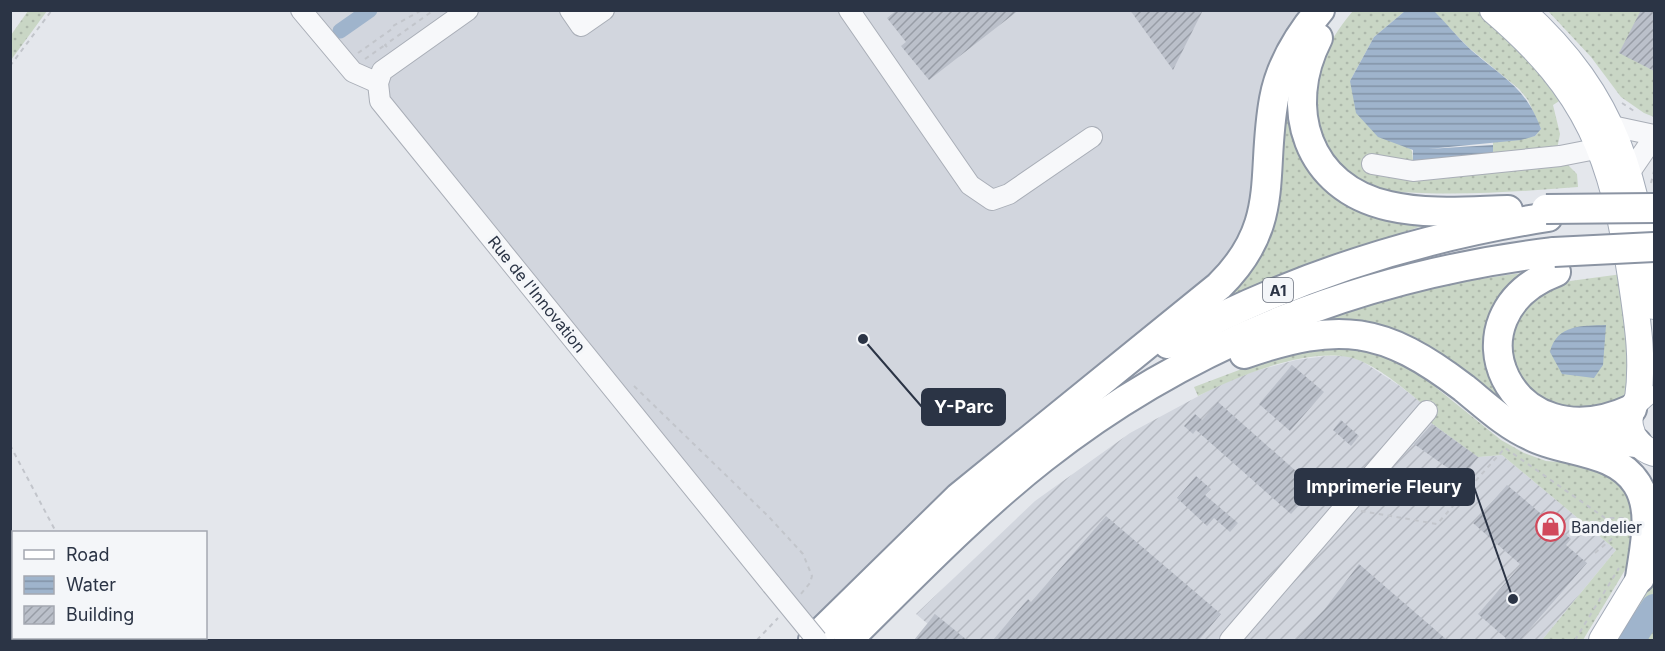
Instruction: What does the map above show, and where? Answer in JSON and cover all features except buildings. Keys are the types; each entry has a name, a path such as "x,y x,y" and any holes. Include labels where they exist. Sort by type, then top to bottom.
{"highway":[{"path":"1038,431 1219,286 1247,252 1258,229 1265,206 1271,127 1277,87 1290,54 1320,10"},
{"path":"1338,10 1310,55 1303,73 1300,97 1306,134 1314,152 1336,179 1371,200 1409,210 1547,213 1651,208"},
{"name":"A1","path":"815,640 952,503 1038,431 1137,362 1202,326 1273,292 1336,268 1418,243 1547,213"},
{"name":"A1","path":"848,640 980,512 1079,431 1182,366 1248,334 1316,307 1425,274 1555,262 1654,247"},
{"path":"1641,399 1597,422 1563,421 1545,416 1529,407 1507,382 1499,352 1503,321 1509,307 1555,262 1593,262 1654,255"},
{"path":"1079,431 1180,380 1240,355 1301,337 1339,332 1372,336 1408,350 1439,369 1509,423 1539,440 1607,460 1622,468 1637,484 1645,503 1644,560"},
{"path":"1539,440 1565,443 1606,440 1649,452"}],"main road":[{"path":"1493,10 1561,79 1586,116 1606,137 1630,172 1642,226 1654,306"},
{"path":"1521,10 1572,62 1587,82 1606,137 1634,294 1642,359 1641,399 1629,424 1649,452"},
{"path":"1602,640 1644,560"}],"street":[{"path":"301,10 349,68 378,82 387,67 468,10"},
{"path":"570,10 581,26 604,10"},
{"path":"849,10 970,185 992,200 1009,194 1092,136"},
{"name":"Rue de l'Innovation","path":"378,82 380,101 386,110 815,640"},
{"path":"1372,164 1413,171 1560,156 1606,137 1654,136"},
{"path":"1630,172 1654,136"},
{"path":"1230,640 1427,411"}],"path":[{"path":"10,66 52,10"},
{"path":"349,68 393,26 422,10"},
{"path":"349,68 434,10"},
{"path":"385,45 389,50"},
{"path":"607,381 623,381 640,390 803,554 810,569 810,583 798,597"},
{"path":"10,445 20,458 56,531"},
{"path":"1349,503 1362,512 1437,524 1505,448 1605,518 1629,517"},
{"path":"1595,553 1614,537 1622,519"},
{"path":"1575,640 1644,560"},
{"path":"758,640 782,614"}],"shaded area":[{"path":"301,11 1320,11 1253,241 816,638 380,101"},
{"path":"1347,356 1362,361 1400,386 1436,414 1478,457 1502,455 1616,550 1542,640 947,640 916,614 1035,501 1130,433 1219,385 1252,372 1296,360"}],"green space":[{"path":"28,11 47,11 11,60 11,35"},
{"path":"1353,11 1405,11 1374,37 1350,81 1412,151 1413,161 1368,166 1567,164 1577,174 1578,187 1480,193 1405,192 1376,188 1355,178 1339,163 1327,144 1318,123 1314,93 1327,49"},
{"path":"1433,11 1481,11 1564,98 1553,105 1560,134 1557,149 1493,159 1493,142 1535,136 1541,129 1528,100 1519,89 1468,47"},
{"path":"1548,11 1641,11 1620,52 1654,71 1654,117 1621,97 1591,57"},
{"path":"1285,75 1306,152 1437,221 1303,266 1212,305 1232,281"},
{"path":"1533,272 1491,338 1561,434 1316,323 1423,291 1505,275"},
{"path":"1622,274 1634,373 1625,397 1611,408 1551,406 1520,380 1510,349 1518,316 1544,292 1570,281"},
{"path":"1318,347 1363,348 1401,363 1423,377 1501,440 1524,453 1546,461 1600,465 1638,497 1631,560 1583,640 1542,640 1616,550 1502,455 1478,457 1430,422 1435,414 1381,372 1361,361 1343,356 1323,356 1301,358 1255,371 1198,396 1194,387 1263,361"},
{"path":"1654,576 1654,640 1609,640"}],"water":[{"path":"1405,11 1435,12 1471,50 1512,84 1521,93 1535,115 1541,129 1535,136 1521,140 1428,149 1493,145 1493,159 1413,166 1413,150 1378,137 1356,113 1350,81 1374,37"},
{"path":"1606,325 1603,365 1594,378 1562,374 1550,352 1558,336 1572,328"}],"waterway":[{"path":"340,31 370,10"},
{"path":"1632,640 1654,607"}],"place":[{"name":"Y-Parc","path":"863,339"},
{"name":"Bandelier","path":"1550,527"},
{"name":"Imprimerie Fleury","path":"1513,599"}]}
